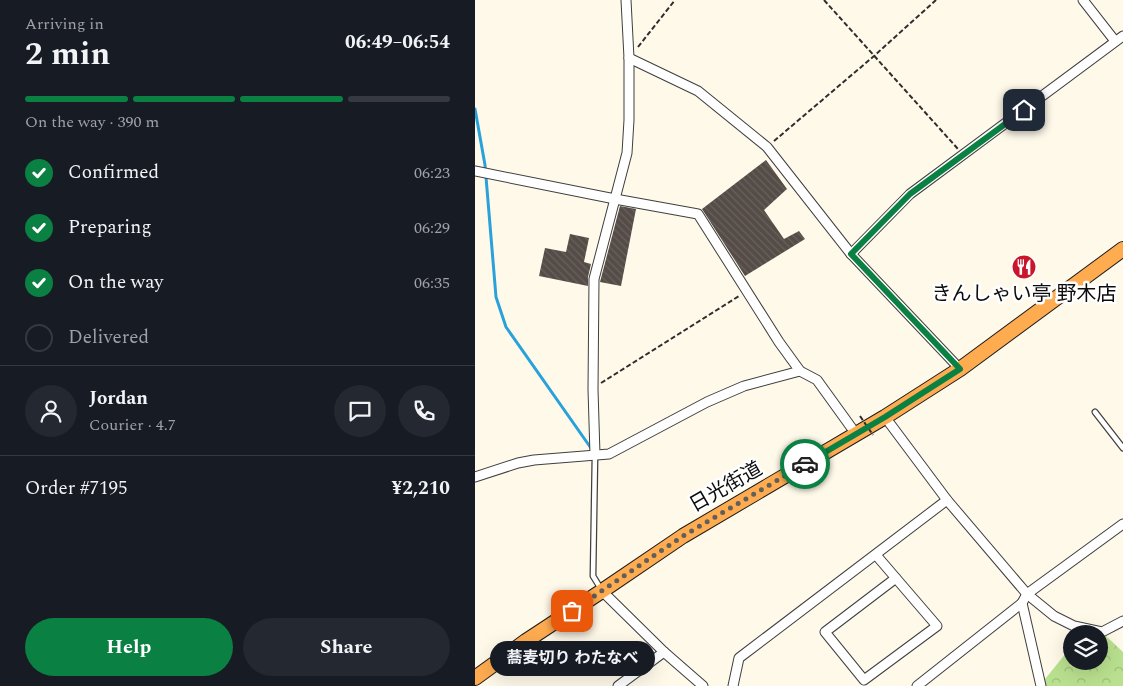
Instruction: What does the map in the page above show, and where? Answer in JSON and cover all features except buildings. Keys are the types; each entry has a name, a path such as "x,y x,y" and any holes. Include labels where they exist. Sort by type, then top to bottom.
{"highway":[{"name":"日光街道","path":"475,678 526,641 683,536 885,417 960,369 1122,252"}],"street":[{"path":"595,455 593,388 594,279 627,153 629,58 626,0"},
{"path":"851,254 910,194 1119,38 1083,0"},
{"path":"629,58 698,91 767,147 851,254 960,369"},
{"path":"475,171 698,214 779,342 800,371 817,380 856,434"},
{"path":"475,477 518,463 534,460 609,454 707,402 744,386 800,371"},
{"path":"885,417 947,500 1027,594 1054,616 1075,626 1102,632 1123,621"},
{"path":"733,686 739,658 947,500"},
{"path":"917,686 1023,603 1027,594 1123,524"},
{"path":"875,555 896,578 937,626 864,680 825,632 896,578"},
{"path":"602,591 664,652 703,686"},
{"path":"1023,603 1041,686"},
{"path":"617,686 664,652"}],"lane":[{"path":"1095,412 1123,448"},
{"path":"595,455 593,576 602,591"}],"path":[{"path":"629,58 675,0"},
{"path":"824,0 963,155"},
{"path":"767,147 874,56 936,0"},
{"path":"593,388 747,291"},
{"path":"860,416 873,435"}],"green space":[{"path":"1108,638 1123,652 1123,686 1041,686 1063,657 1063,670 1108,670"}],"waterway":[{"path":"475,109 485,165 496,297 506,327 593,451"}],"way so far":[{"path":"572,611 683,536 805,464"}],"place":[{"name":"きんしゃい亭 野木店","path":"1024,267"},
{"name":"蕎麦切り わたなべ","path":"572,611"}],"route":[{"path":"805,464 885,417 960,369 851,254 910,194 1024,110"}]}
